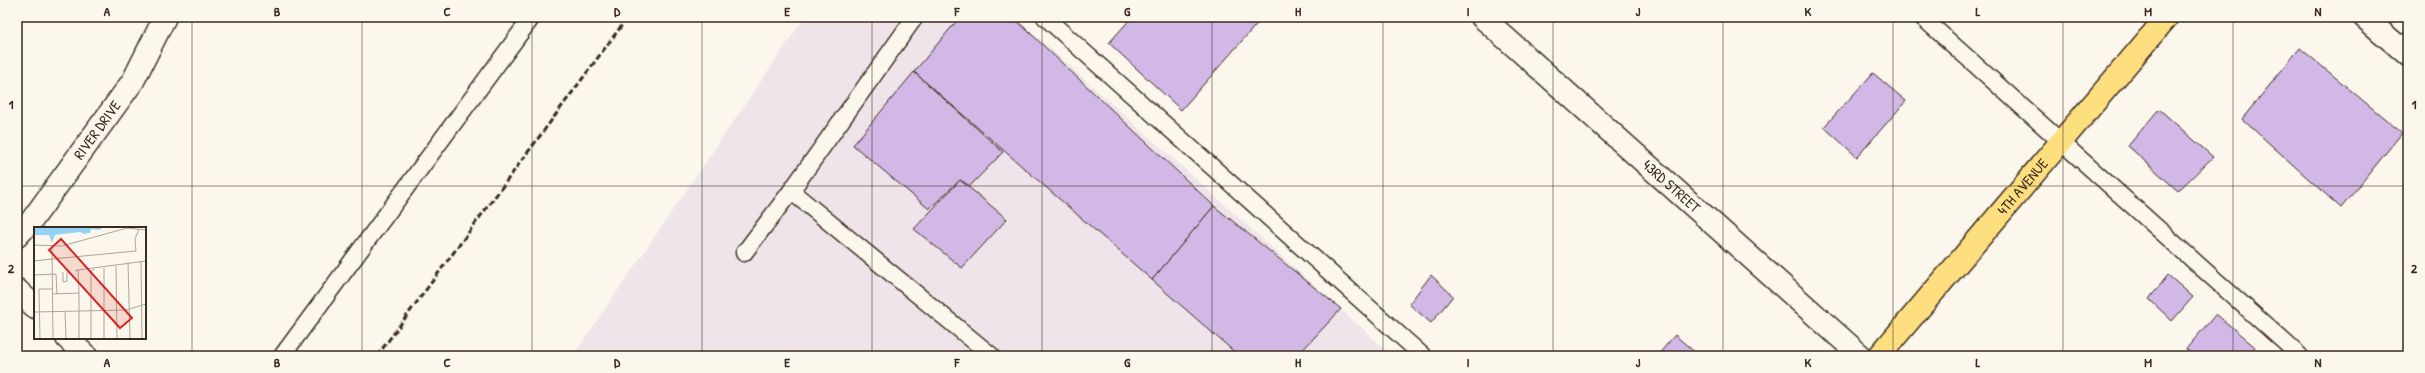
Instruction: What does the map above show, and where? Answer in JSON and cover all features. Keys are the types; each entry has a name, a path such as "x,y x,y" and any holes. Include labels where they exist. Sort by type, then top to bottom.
{"main road":[{"name":"4TH AVENUE","path":"1878,356 2062,143 2167,17"}],"street":[{"name":"RIVER DRIVE","path":"17,236 32,220 133,81 165,17"},
{"name":"43RD STREET","path":"1482,17 1861,356"},
{"path":"2364,17 2408,55"},
{"path":"17,290 34,306"},
{"path":"68,339 86,356"}],"lane":[{"path":"282,356 532,17"},
{"path":"744,253 791,191 915,17"},
{"path":"1045,17 1423,356"},
{"path":"1922,17 2300,356"},
{"path":"791,191 992,356"}],"shaded area":[{"path":"805,17 1015,17 1393,356 573,356"}],"building":[{"path":"960,17 1013,17 1214,206 1152,280 914,72"},
{"path":"1132,17 1263,17 1181,110 1109,43"},
{"path":"2300,48 2402,133 2341,208 2242,119"},
{"path":"914,72 1003,152 970,186 960,180 929,209 853,145"},
{"path":"1873,73 1906,101 1857,157 1824,127"},
{"path":"2159,109 2213,157 2178,191 2128,146"},
{"path":"960,180 1007,219 962,268 914,229"},
{"path":"1214,206 1341,309 1297,356 1239,356 1152,280"},
{"path":"1431,275 1453,296 1431,323 1409,304"},
{"path":"2168,275 2193,297 2172,321 2149,299"},
{"path":"2216,314 2255,347 2247,356 2194,356 2186,349"},
{"path":"1675,335 1699,356 1657,356"}],"railway":[{"path":"377,356 628,17"}]}
